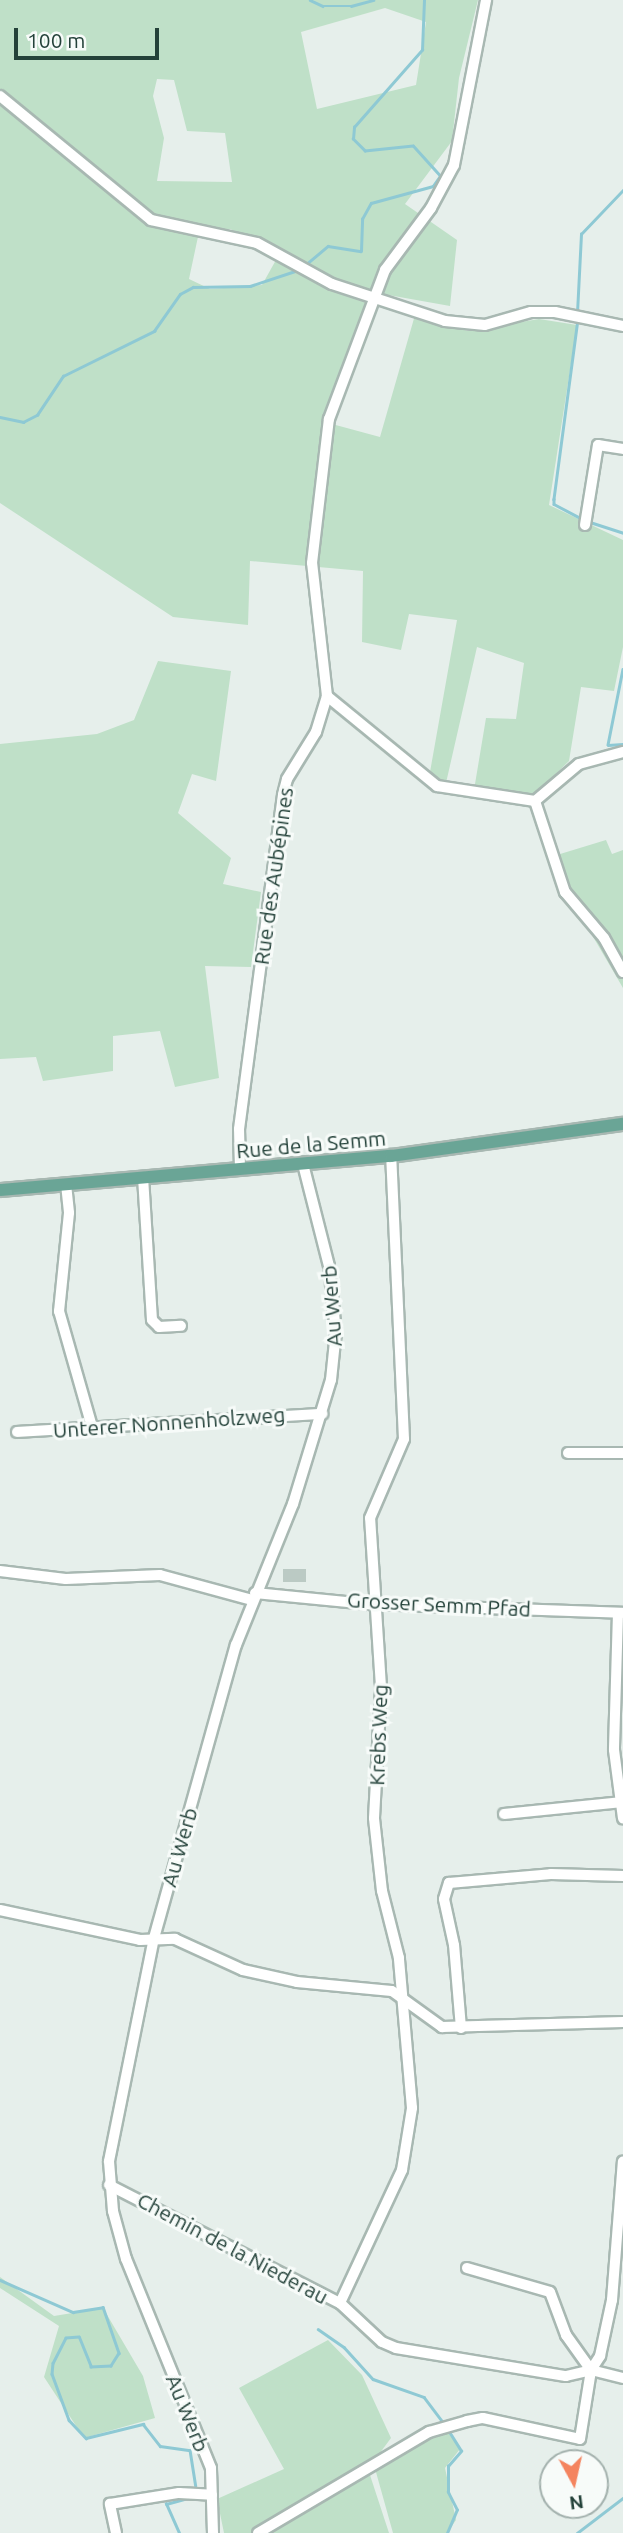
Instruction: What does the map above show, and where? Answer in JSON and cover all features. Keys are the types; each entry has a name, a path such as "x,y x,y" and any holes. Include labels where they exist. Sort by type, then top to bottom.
{"main road":[{"name":"Rue de la Semm","path":"0,1190 391,1156 623,1124"}],"street":[{"name":"Rue des Aubépines","path":"240,1169 239,1129 283,795 287,779 316,732 327,696 315,623 313,534 330,419 372,297 454,165 486,0"},
{"path":"0,96 144,217 257,243 309,274 372,297 467,326 555,312 623,326"},
{"path":"585,525 598,445 623,449"},
{"path":"327,696 437,786 536,801 579,764 623,752"},
{"path":"536,801 565,892 604,938 623,972"},
{"name":"Krebs Weg","path":"340,2303 405,2153 412,2108 402,1997 374,1818 380,1687 370,1518 404,1439 391,1156"},
{"name":"Au Werb","path":"213,2533 211,2468 126,2259 109,2185 109,2161 154,1938 253,1597 293,1504 322,1414 337,1332 321,1219 303,1164"},
{"path":"143,1177 152,1320 159,1327 181,1326"},
{"path":"66,1184 69,1213 59,1311 92,1427"},
{"name":"Unterer Nonnenholzweg","path":"17,1432 322,1414"},
{"path":"568,1453 623,1453"},
{"name":"Grosser Semm Pfad","path":"0,1571 66,1579 159,1575 253,1597 621,1613"},
{"path":"621,1613 620,1802 623,1818"},
{"path":"504,1814 620,1802"},
{"path":"461,2028 454,1945 443,1899 449,1883 551,1874 623,1876"},
{"path":"0,1910 108,1935 175,1939 243,1970 330,1988 392,1991 442,2027 623,2022"},
{"path":"258,2533 429,2432 484,2418 580,2439 591,2370 600,2356 612,2300 623,2161"},
{"name":"Chemin de la Niederau","path":"109,2185 340,2303 382,2342 396,2348 566,2376 591,2370 623,2378"},
{"path":"467,2268 550,2292 566,2335 591,2370"},
{"path":"116,2533 110,2504 179,2493 212,2495"}],"green space":[{"path":"0,0 478,0 459,78 452,141 405,204 457,240 450,306 377,293 332,424 380,437 415,315 468,331 539,319 577,325 549,505 623,540 623,647 614,691 581,687 569,761 531,798 473,796 486,718 516,719 524,663 477,647 446,783 430,772 457,620 409,614 401,650 362,642 363,571 250,561 248,625 173,617 0,503","holes":["385,8 426,22 416,85 317,109 301,32","157,79 174,80 187,131 225,133 232,182 157,181 164,138 153,96","230,229 281,251 262,285 210,289 189,279 199,232"]},
{"path":"158,661 231,671 216,781 192,774 178,813 231,858 223,884 261,892 251,967 205,966 219,1078 175,1087 160,1031 113,1036 113,1071 43,1081 36,1057 0,1059 0,744 97,734 134,720"},
{"path":"606,840 612,854 623,850 623,988 547,858"},
{"path":"0,2277 54,2316 103,2308 143,2376 155,2418 84,2438 44,2377 59,2326 0,2288"},
{"path":"328,2340 362,2375 391,2438 368,2469 389,2533 224,2533 217,2499 284,2469 239,2388"},
{"path":"449,2431 460,2449 445,2468 456,2520 447,2533 393,2533 374,2465"}],"building":[{"path":"283,1569 306,1569 306,1582 283,1582"}],"waterway":[{"path":"310,0 323,6 351,6 373,0"},
{"path":"304,266 328,246 361,251 362,219 371,203 433,186 440,176 413,146 365,151 353,139 354,127 422,50 424,0"},
{"path":"577,313 581,234 623,190"},
{"path":"0,417 23,422 37,415 63,376 154,331 180,294 193,287 250,286 298,270"},
{"path":"578,319 554,504 584,520"},
{"path":"590,522 623,533"},
{"path":"623,669 608,745 623,744"},
{"path":"0,2280 73,2312 103,2307 119,2353 111,2366 91,2367 79,2337 66,2338 53,2363 52,2374 69,2420 86,2438 143,2424 160,2446 190,2450 196,2486"},
{"path":"318,2329 344,2347 373,2379 424,2397 444,2424"},
{"path":"447,2533 457,2510 448,2492 448,2466 461,2451 448,2430"},
{"path":"179,2533 166,2504 188,2498"},
{"path":"577,2533 623,2498"}]}
